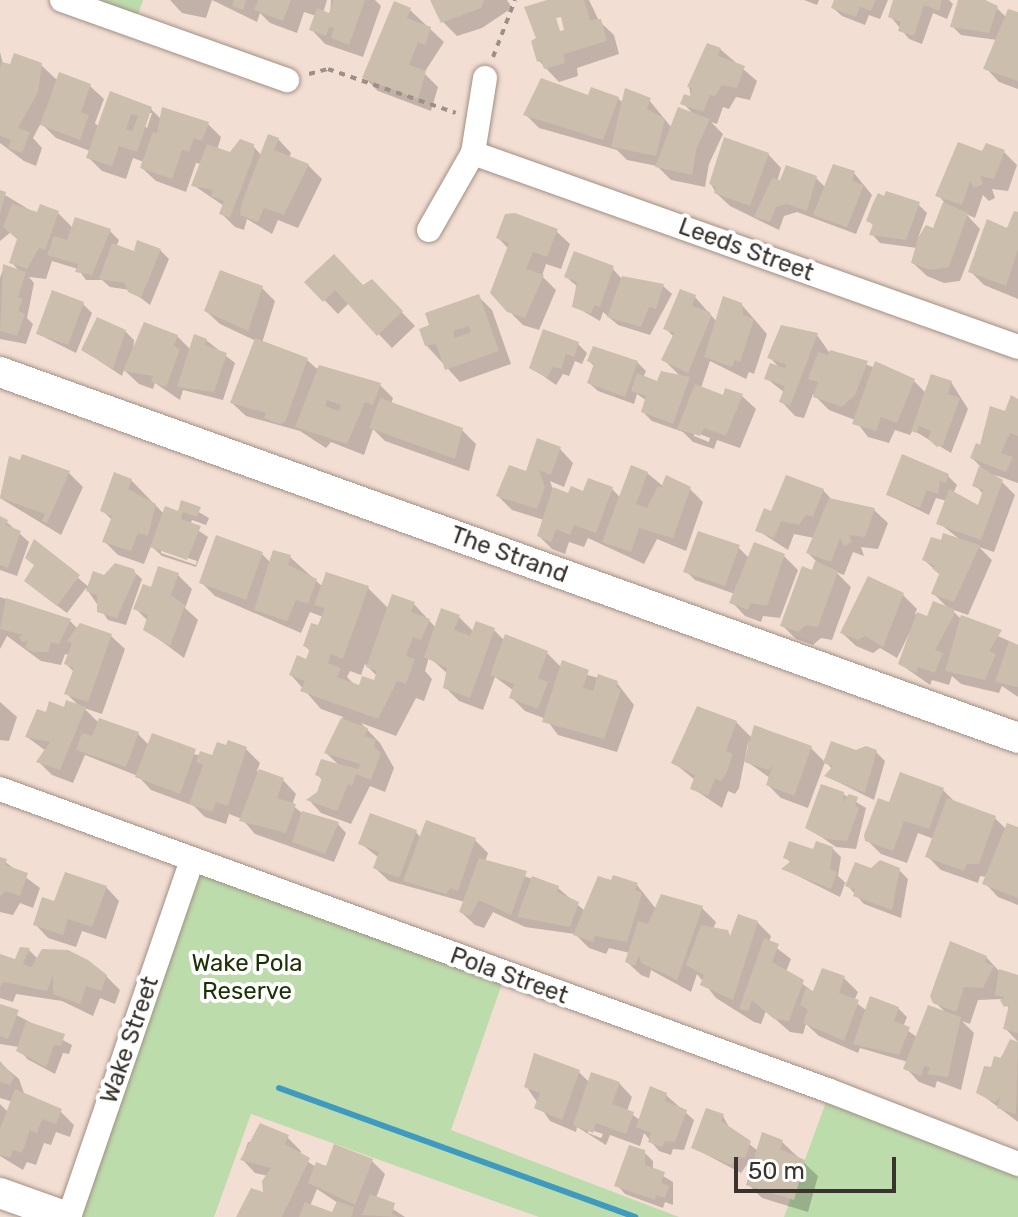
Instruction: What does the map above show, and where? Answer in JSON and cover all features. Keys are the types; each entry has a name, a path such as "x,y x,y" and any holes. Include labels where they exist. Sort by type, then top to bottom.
{"street":[{"path":"62,0 287,80"},
{"path":"429,230 473,153 485,78"},
{"name":"Leeds Street","path":"473,153 1018,347"},
{"name":"The Strand","path":"0,372 1018,738"},
{"name":"The Strand","path":"0,392 1018,757"},
{"name":"Pola Street","path":"0,789 191,862 830,1091 1018,1164"},
{"name":"Wake Street","path":"68,1217 191,862"},
{"path":"0,1193 68,1217"}],"path":[{"path":"485,78 515,0"},
{"path":"287,80 328,69 478,120"}],"green space":[{"path":"98,0 143,0 138,15"},
{"name":"Wake Pola Reserve","path":"191,862 505,975 451,1130 679,1217 539,1217 251,1114 214,1217 69,1217"},
{"path":"830,1091 1018,1164 1018,1217 784,1217"}],"building":[{"path":"234,0 246,0 243,10 232,6"},
{"path":"258,0 291,0 283,21 254,10"},
{"path":"334,0 365,0 349,45 331,38 334,28 329,27 326,36 309,30 317,8 329,13"},
{"path":"430,0 484,0 481,8 441,23"},
{"path":"547,0 584,0 590,20 601,19 607,41 564,54 565,63 544,69 541,60 537,62 531,41 536,38 524,7","holes":["561,17 564,30 560,31 556,18"]},
{"path":"834,0 876,0 871,11 860,7 856,17 831,8"},
{"path":"893,0 942,0 939,11 924,5 914,36 898,31 901,22 888,17"},
{"path":"958,0 985,0 998,6 989,33 950,27"},
{"path":"394,1 411,8 407,18 431,27 425,45 418,42 409,65 426,71 418,99 362,78"},
{"path":"1008,9 1018,12 1018,81 983,69"},
{"path":"707,43 721,48 718,56 745,66 737,88 722,85 715,96 710,95 703,112 680,104 684,94 690,96 692,88 687,87"},
{"path":"14,53 42,63 38,92 18,128 30,132 22,153 8,148 11,140 0,136 0,67 2,62 10,64"},
{"path":"59,72 91,84 81,112 89,115 80,140 40,125"},
{"path":"541,78 588,95 591,87 619,97 603,140 523,115"},
{"path":"625,88 651,98 647,109 665,119 656,156 611,147"},
{"path":"110,91 152,107 137,152 119,146 112,166 86,158","holes":["131,114 138,116 132,131 126,129"]},
{"path":"162,107 209,122 202,141 194,138 189,152 182,150 172,179 140,168 153,132 157,133"},
{"path":"678,107 710,119 696,150 692,175 655,167"},
{"path":"268,134 279,138 274,150 309,164 284,215 264,208 258,222 240,215 241,205"},
{"path":"724,137 769,153 750,206 714,193 716,187 709,184"},
{"path":"240,139 254,144 254,155 230,218 219,214 224,201 211,196 213,190 191,186 207,144 230,152"},
{"path":"958,142 982,151 986,143 1005,150 994,179 980,176 983,184 974,188 970,181 962,205 935,196"},
{"path":"833,164 855,171 852,181 864,185 847,227 813,215"},
{"path":"786,165 817,176 807,211 787,204 776,207 770,222 754,217 772,178 780,180"},
{"path":"0,190 6,192 0,214"},
{"path":"886,191 920,202 906,240 869,235 873,224 866,221 878,193 884,196"},
{"path":"943,202 968,213 949,267 930,270 911,263 918,238 926,225 933,228"},
{"path":"12,204 37,212 40,204 59,211 45,250 39,248 27,269 9,263 17,239 3,227"},
{"path":"1014,211 1018,212 1018,249 1006,286 968,272 987,219 1007,228"},
{"path":"515,213 558,229 547,257 533,252 526,269 544,275 525,318 507,312 490,293 509,243 496,238 505,214"},
{"path":"75,217 111,229 92,275 75,272 78,264 47,255 54,236 67,240"},
{"path":"137,240 161,249 141,298 128,292 125,283 99,279 112,243 134,251"},
{"path":"574,251 614,266 600,307 594,305 591,314 572,307 577,282 564,277"},
{"path":"334,254 363,285 372,279 403,311 377,336 335,290 323,302 304,282"},
{"path":"3,264 26,272 18,297 23,299 18,311 25,314 17,336 0,331"},
{"path":"220,270 263,286 248,331 204,311"},
{"path":"622,276 664,284 656,309 649,307 641,327 607,317"},
{"path":"680,289 696,295 692,306 710,312 711,317 688,373 661,360 674,333 663,329"},
{"path":"52,290 84,302 68,345 36,334"},
{"path":"479,294 499,351 445,370 436,344 425,346 419,329 429,325 425,313","holes":["469,326 471,332 455,338 453,331"]},
{"path":"723,296 742,303 743,315 754,319 740,362 735,360 732,367 704,357"},
{"path":"97,317 126,330 113,369 81,350"},
{"path":"144,322 178,335 174,346 180,349 166,387 151,382 153,376 123,371"},
{"path":"781,325 818,333 790,406 779,402 785,386 764,379 770,363 785,368 787,365 767,358"},
{"path":"543,329 579,342 574,357 566,354 561,369 553,367 547,378 529,368"},
{"path":"194,334 207,339 205,345 227,353 214,392 177,387"},
{"path":"255,338 308,358 285,422 280,424 264,418 266,413 230,403"},
{"path":"593,346 638,361 625,397 587,383 594,364 587,361"},
{"path":"830,350 868,361 855,395 842,407 813,397 818,382 808,379 818,352 828,355"},
{"path":"875,361 915,379 897,423 881,417 876,431 852,424"},
{"path":"319,365 381,383 373,405 365,402 347,444 295,427","holes":["327,400 341,405 339,411 325,406"]},
{"path":"661,371 690,377 673,424 641,412 646,396 631,391 637,373 657,381"},
{"path":"931,374 952,381 948,394 960,398 943,445 937,447 928,439 931,431 919,426 917,433 911,431"},
{"path":"695,384 723,395 725,388 743,394 726,436 704,428 700,436 677,429"},
{"path":"1011,395 1018,399 1018,436 1010,433 1001,453 1013,457 1006,472 970,458 976,443 980,445 990,406 1005,411"},
{"path":"380,398 463,428 455,459 369,428"},
{"path":"537,438 561,447 551,475 539,470 545,487 537,509 496,496 509,465 526,471"},
{"path":"22,454 70,471 47,523 42,521 45,514 0,498 9,456 20,460"},
{"path":"902,454 949,474 946,483 940,481 938,494 927,490 920,508 886,495"},
{"path":"631,465 648,472 636,504 647,508 658,486 667,489 662,485 666,475 691,487 673,538 639,528 631,552 602,542"},
{"path":"979,466 1003,480 981,540 936,524 949,489 978,505 983,490 972,486"},
{"path":"114,472 132,479 128,489 156,504 148,536 138,533 131,551 102,542 112,516 100,511"},
{"path":"786,475 824,489 813,517 806,515 799,525 781,521 774,538 755,531 764,508 771,511"},
{"path":"588,478 613,487 596,533 574,525 570,535 556,529 551,542 537,536 553,487 568,493 571,486 583,491"},
{"path":"829,498 875,508 865,537 849,535 852,542 844,546 840,538 831,562 806,553"},
{"path":"181,500 201,507 197,517 183,512 181,519 201,526 187,560 150,547 165,506 178,511"},
{"path":"0,516 8,520 6,525 21,531 8,568 0,565"},
{"path":"698,531 740,545 725,586 683,572"},
{"path":"943,533 980,545 954,602 931,594 939,574 932,568 936,566 922,560 931,537 941,540"},
{"path":"216,535 263,552 246,600 199,583"},
{"path":"34,539 80,575 57,606 24,581 34,565 25,558"},
{"path":"754,542 785,554 767,606 750,603 748,610 729,603"},
{"path":"273,550 291,555 288,565 317,579 308,604 296,600 287,621 254,610"},
{"path":"815,561 838,571 818,627 806,625 798,632 780,626 802,566 812,570"},
{"path":"115,563 134,569 136,575 117,618 97,612 97,595 86,591 93,571 104,575"},
{"path":"158,566 179,573 171,595 185,605 170,646 143,630 148,615 133,609 143,584 151,587"},
{"path":"326,572 369,586 343,659 331,654 328,663 341,668 337,677 359,685 362,676 374,680 377,671 366,667 392,594 415,602 411,612 430,619 421,640 413,637 406,656 415,659 406,684 397,681 378,719 300,691 305,681 289,675 297,655 306,659 310,649 303,646 311,623 318,625 325,608 314,605"},
{"path":"868,576 904,593 883,647 865,636 858,640 840,633"},
{"path":"6,598 71,619 59,644 51,642 48,652 33,652 25,648 28,641 22,642 19,637 23,635 0,629"},
{"path":"933,601 954,609 954,615 935,650 943,653 935,673 918,667 916,673 898,664 917,612 927,616"},
{"path":"441,608 460,615 454,630 470,636 476,621 495,628 470,698 443,688 447,668 424,657"},
{"path":"961,615 1002,630 989,651 996,654 985,680 945,671"},
{"path":"80,623 112,634 88,702 64,694 74,668 64,664 72,643 67,641"},
{"path":"505,634 548,651 538,678 548,682 538,709 509,698 514,684 490,675"},
{"path":"1009,641 1018,645 1018,687 995,682"},
{"path":"562,660 589,670 583,688 593,691 598,674 618,681 616,687 621,690 604,739 542,722"},
{"path":"66,700 86,707 60,770 36,762 50,742 25,737 37,709 46,712 49,701 64,707"},
{"path":"697,706 737,721 726,751 733,754 726,774 721,781 715,779 708,796 690,789 695,775 671,763"},
{"path":"99,718 139,732 126,767 76,750 82,733 92,736"},
{"path":"341,718 368,728 365,736 376,740 374,746 381,753 371,780 356,774 352,786 348,784 337,811 306,800 317,792 322,778 315,775 321,759 358,769 360,764 324,753"},
{"path":"754,725 812,746 794,796 766,785 773,764 769,770 744,762"},
{"path":"152,733 196,749 180,794 135,777"},
{"path":"228,740 247,747 228,806 216,802 212,812 189,804 203,765 196,762 200,751 212,755 217,742 226,745"},
{"path":"831,741 856,750 866,746 877,750 865,793 824,776 833,766 823,763"},
{"path":"259,769 284,778 277,798 296,804 286,833 239,821"},
{"path":"900,772 944,788 929,829 904,821 893,851 865,841 864,835 878,798 889,802"},
{"path":"821,784 844,792 843,802 849,794 858,797 855,806 859,808 847,841 825,839 805,828"},
{"path":"947,798 996,816 979,864 967,864 964,871 925,857"},
{"path":"302,811 339,822 325,854 292,842"},
{"path":"370,813 417,830 399,878 373,868 379,852 358,844"},
{"path":"426,820 476,838 458,891 451,888 446,894 403,881"},
{"path":"1007,823 1018,827 1018,898 982,884"},
{"path":"789,841 813,849 816,841 833,847 830,869 837,872 831,889 781,869 791,861 783,858"},
{"path":"0,857 7,859 5,865 28,873 20,896 6,891 0,896"},
{"path":"479,858 527,871 511,915 479,900 470,916 459,912"},
{"path":"880,860 900,868 892,910 853,896 855,890 845,886 855,862 871,868"},
{"path":"65,872 107,886 92,927 68,919 63,935 33,925 42,897 54,901"},
{"path":"613,875 638,883 635,890 642,893 627,942 595,936 593,942 573,935 598,876 611,880"},
{"path":"532,876 559,886 557,892 579,902 570,927 517,917"},
{"path":"661,894 703,906 677,980 641,963 639,955 635,966 625,962 638,921 648,924"},
{"path":"738,914 758,921 733,1000 700,985 704,975 686,965 701,925 728,930 730,936"},
{"path":"764,938 779,944 772,962 804,980 789,1021 774,1019 752,1000 748,1011 739,1009"},
{"path":"950,941 987,956 985,962 994,966 983,988 964,987 956,1012 933,1003 930,996"},
{"path":"20,947 30,948 23,964 31,967 42,949 68,950 88,960 107,975 101,991 86,986 80,1004 53,994 53,976 47,991 3,982 0,988 0,954 15,959"},
{"path":"822,968 845,976 839,993 859,1000 844,1041 803,1023 808,1010 800,1005 806,988 813,991"},
{"path":"999,969 1018,975 1018,1033 1003,1029 1009,1005 1004,1007 1000,1000 1005,997 995,995"},
{"path":"870,996 899,1007 894,1021 910,1027 899,1055 853,1044"},
{"path":"0,1004 19,1010 8,1039 0,1036"},
{"path":"928,1005 961,1017 948,1077 927,1074 930,1068 924,1066 921,1076 903,1069"},
{"path":"26,1021 65,1034 61,1046 54,1045 46,1067 16,1051"},
{"path":"1010,1039 1018,1042 1016,1114 997,1108 1001,1097 994,1102 976,1093 984,1066 991,1067 994,1056 1001,1058"},
{"path":"534,1053 580,1070 562,1120 534,1108 540,1093 524,1087"},
{"path":"0,1061 14,1077 10,1085 0,1082"},
{"path":"591,1072 620,1082 612,1104 634,1112 626,1134 596,1123 593,1133 573,1125"},
{"path":"650,1086 667,1093 665,1101 687,1110 675,1142 665,1141 662,1147 648,1142 651,1133 636,1127"},
{"path":"15,1089 62,1109 56,1124 42,1119 37,1133 30,1130 22,1153 13,1150 10,1158 0,1155 0,1129"},
{"path":"706,1108 724,1114 721,1121 751,1141 745,1158 738,1156 731,1165 691,1148"},
{"path":"260,1123 289,1135 285,1144 310,1158 282,1217 236,1217 251,1188 263,1192 262,1181 271,1168 240,1160"},
{"path":"762,1132 783,1140 780,1149 805,1160 794,1200 746,1185"},
{"path":"334,1144 373,1159 355,1205 308,1183 316,1162 326,1166"},
{"path":"629,1145 645,1150 645,1165 665,1172 661,1183 669,1186 665,1198 656,1195 655,1200 614,1186"},
{"path":"370,1194 395,1203 392,1214 398,1217 362,1215"},
{"path":"337,1201 354,1207 351,1217 299,1217 305,1202 332,1212"}],"waterway":[{"path":"279,1088 635,1217"}]}
